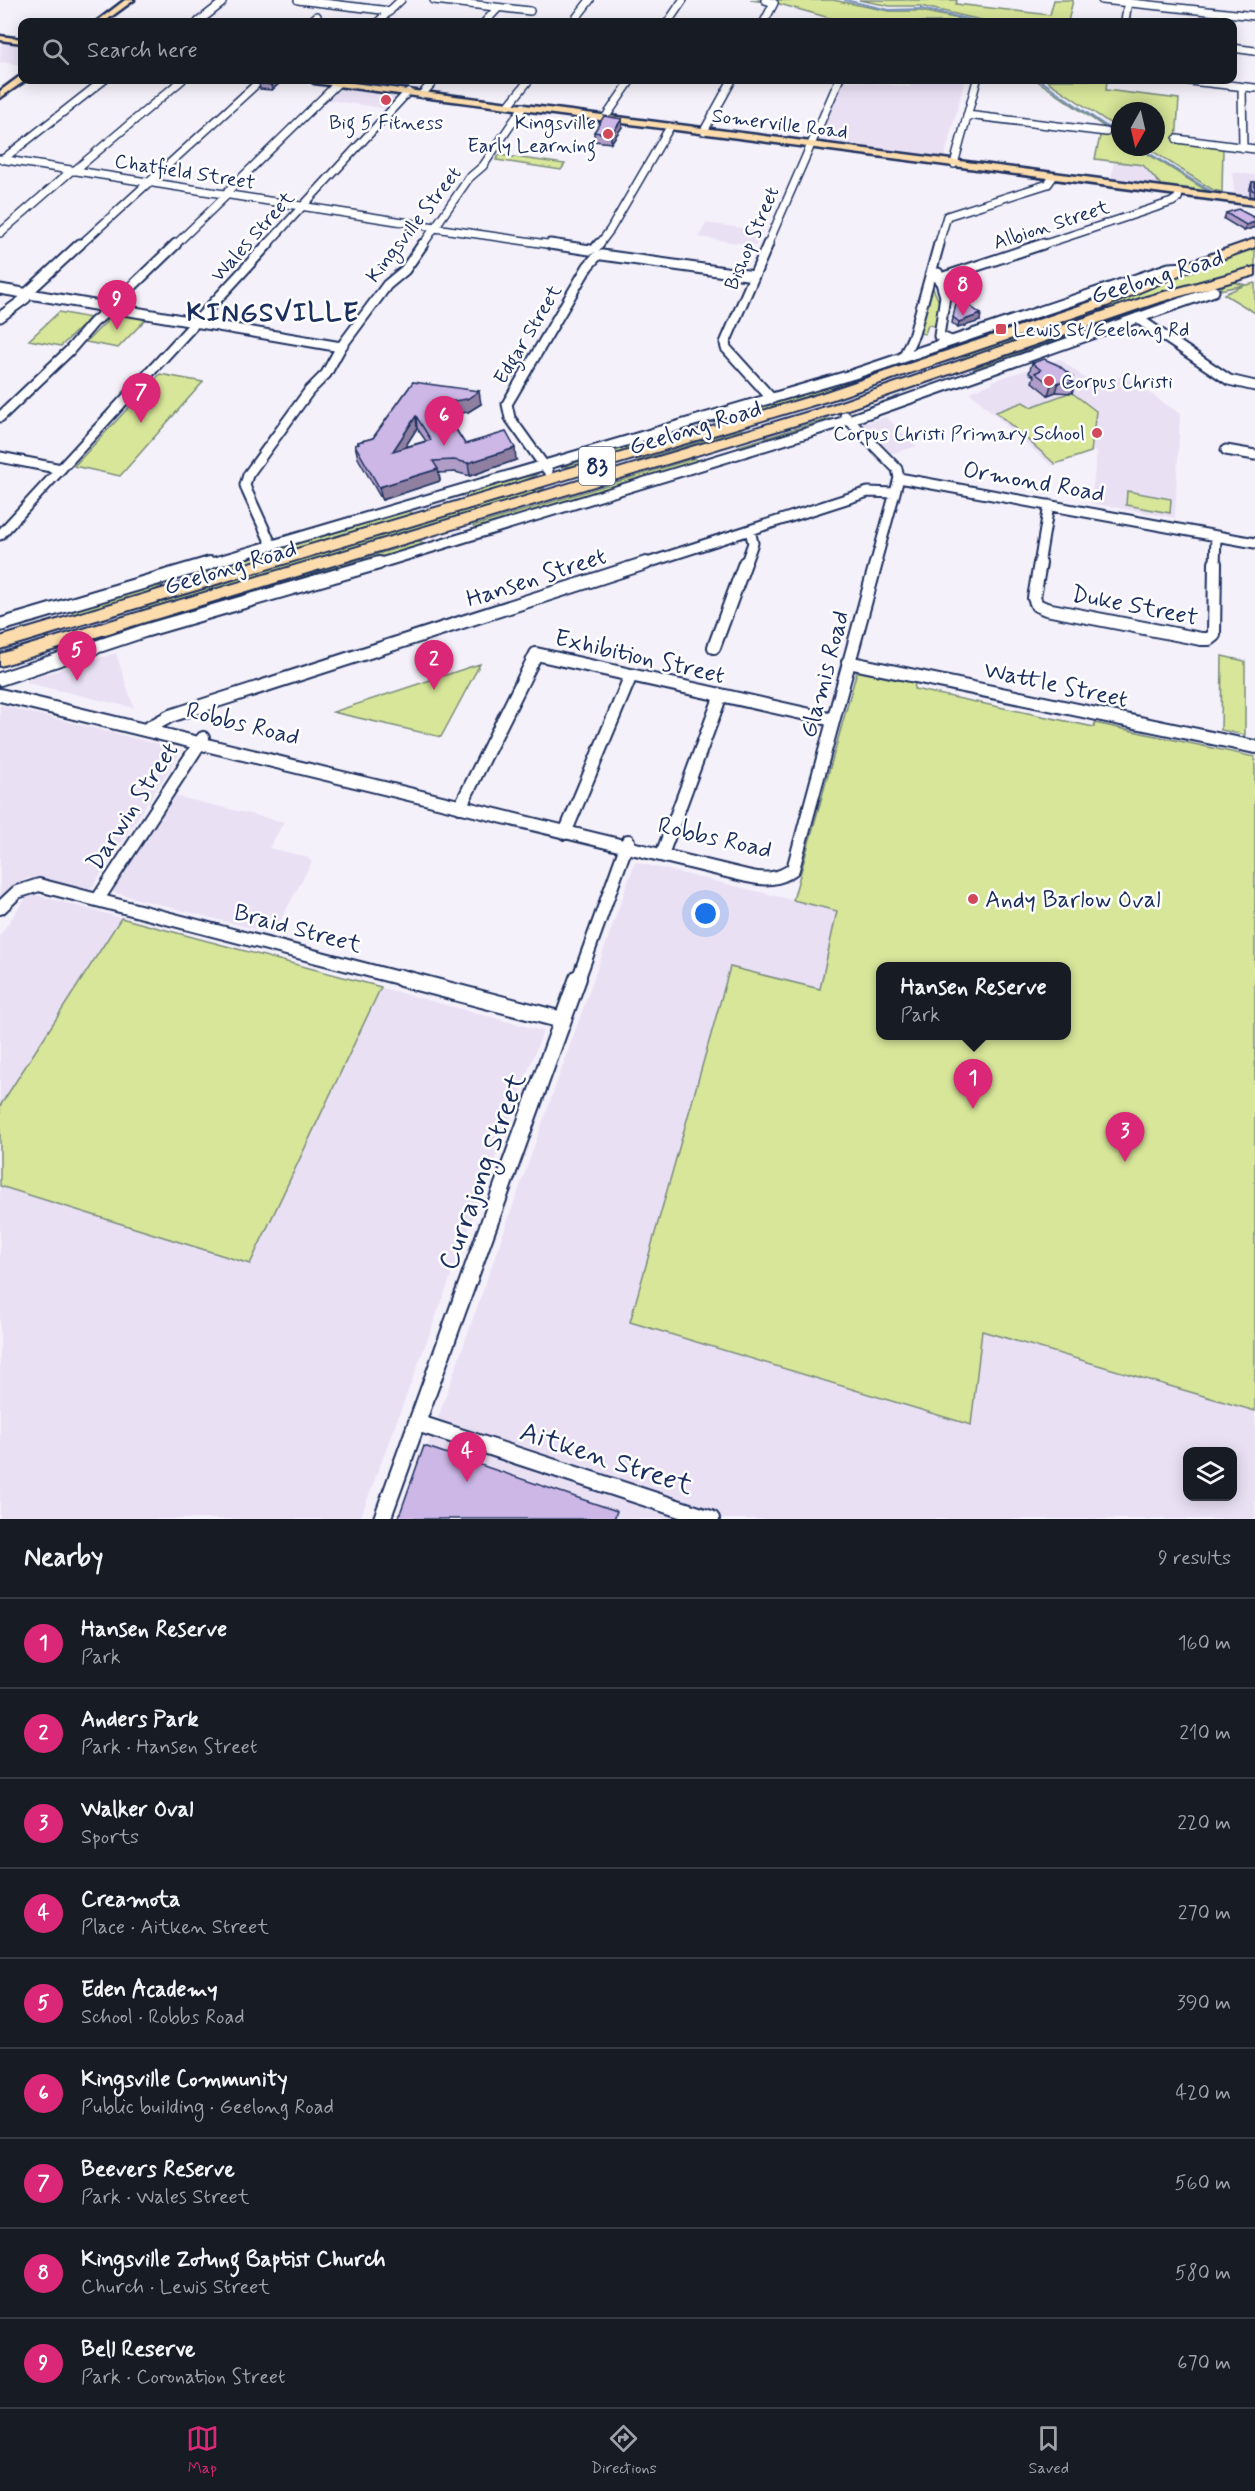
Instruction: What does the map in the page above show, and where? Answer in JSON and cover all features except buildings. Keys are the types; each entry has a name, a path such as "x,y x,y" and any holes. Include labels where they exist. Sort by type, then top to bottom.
{"highway":[{"name":"Geelong Road","path":"0,660 837,408 1087,316 1186,267 1255,243"},
{"name":"Geelong Road","path":"0,643 825,398 1087,316 1255,271"},
{"path":"825,398 837,408"},
{"path":"554,479 564,492"},
{"path":"117,608 146,617"}],"main road":[{"path":"105,18 130,0"},
{"path":"0,38 18,40"},
{"path":"3,91 18,82"},
{"name":"Somerville Road","path":"346,84 1255,204"}],"street":[{"path":"298,0 390,11"},
{"path":"382,18 401,0"},
{"path":"434,0 530,11"},
{"path":"576,18 590,0"},
{"path":"671,18 683,0"},
{"path":"765,0 774,3 766,18"},
{"path":"1102,0 1255,16"},
{"path":"1126,18 1128,1"},
{"path":"203,18 222,3"},
{"path":"489,18 498,8"},
{"path":"1237,49 1255,51"},
{"path":"1,160 99,84"},
{"path":"0,233 177,84"},
{"path":"0,317 13,305 26,298 27,293 257,84"},
{"path":"0,417 337,84"},
{"path":"422,94 431,84"},
{"path":"509,105 526,84"},
{"path":"605,118 628,84"},
{"path":"704,131 730,84"},
{"name":"Bishop Street","path":"772,399 726,346 837,84"},
{"path":"954,164 976,84"},
{"path":"1216,84 1255,88"},
{"path":"1242,87 1242,148"},
{"name":"Wales Street","path":"0,536 408,92"},
{"name":"Kingsville Street","path":"272,546 247,491 246,480 309,391 326,374 341,348 389,284 405,270 470,177 483,166 523,107"},
{"path":"967,115 1106,132"},
{"name":"Edgar Street","path":"554,479 510,418 507,404 670,127"},
{"path":"1177,139 1255,149"},
{"name":"Chatfield Street","path":"1,160 754,276"},
{"path":"903,358 908,352 946,217 949,214 1048,184 1053,177"},
{"name":"Albion Street","path":"930,276 941,278 1172,202 1178,198 1179,194"},
{"path":"932,264 945,285 946,305 939,336 951,341"},
{"name":"Geelong Road","path":"0,626 772,399 903,358 1169,268 1186,267"},
{"path":"0,289 341,348"},
{"name":"Geelong Road","path":"2,678 849,420 1214,291"},
{"path":"1065,303 1077,302 1087,316"},
{"path":"1137,318 1229,380 1255,386"},
{"path":"837,408 897,469 900,478"},
{"path":"1226,450 1255,455"},
{"path":"0,457 61,469"},
{"name":"Glamis Road","path":"782,876 793,868 900,478"},
{"name":"Ormond Road","path":"900,478 1255,543"},
{"name":"Hansen Street","path":"156,729 190,711 868,492 895,494"},
{"name":"Duke Street","path":"1049,505 1034,598 1037,605 1046,609 1201,639 1209,639 1214,635 1216,536"},
{"path":"714,647 753,543 750,530"},
{"name":"Geelong Road","path":"153,597 204,566"},
{"name":"Geelong Road","path":"130,638 146,617"},
{"name":"Exhibition Street","path":"462,803 536,654 832,720"},
{"name":"Wattle Street","path":"848,662 1255,747"},
{"path":"566,829 631,675"},
{"name":"Robbs Road","path":"2,678 5,686 10,690 156,729 627,843 758,879 782,876"},
{"name":"Robbs Road","path":"0,695 156,729"},
{"path":"664,849 721,695"},
{"name":"Darwin Street","path":"98,900 201,740"},
{"name":"Robbs Road","path":"627,843 664,849 782,876"},
{"name":"Currajong Street","path":"382,1519 627,843"},
{"name":"Braid Street","path":"0,908 6,899 22,888 39,885 562,1020"},
{"name":"Aitken Street","path":"417,1423 711,1519"}],"shaded area":[{"path":"1,42 18,44 18,64 0,62"},
{"path":"839,84 910,87 911,84 964,84 944,158 816,141"},
{"path":"340,87 401,95 388,109 327,100"},
{"path":"1114,161 1143,165 1162,186 1111,179"},
{"path":"1233,172 1255,175 1255,198 1234,195"},
{"path":"706,223 763,231 756,246 699,237"},
{"name":"Corpus Christi Primary School","path":"1060,359 1095,386 1123,375 1180,414 1175,518 1091,503 1097,451 1052,466 969,392 993,383 992,381"},
{"path":"886,417 917,446 890,454 861,424"},
{"path":"116,653 134,708 27,683 29,679"},
{"path":"0,705 182,750 89,892 28,878 8,890 0,900"},
{"path":"175,796 284,822 269,848 307,857 312,862 273,934 112,892"},
{"path":"635,862 838,911 820,989 730,967 631,1322 970,1425 981,1331 1255,1411 1255,1519 402,1519"},
{"path":"29,893 543,1031 360,1519 0,1519 0,935"}],"green space":[{"path":"750,0 833,0 889,11 921,11 955,18 830,18 776,3"},
{"path":"859,0 957,0 956,4 1050,15 1054,0 1073,0 1069,18 972,18 920,6 890,6"},
{"path":"1042,84 1111,130 1111,156 1151,156 1209,192 1162,186 1143,165 1095,159 1100,136 1107,129"},
{"path":"1052,84 1107,84 1106,90 1179,99 1176,141 1223,148 1222,192 1213,190 1160,156 1165,156 1165,102 1111,102 1111,124"},
{"path":"499,155 565,164 561,170 496,160"},
{"path":"1255,248 1255,266 1157,293 1099,314 1096,311 1192,271"},
{"path":"1232,282 1247,285 1255,283 1255,313 1224,294 1245,285 1219,290"},
{"path":"932,286 940,304 936,326 928,325 925,334 919,333"},
{"path":"1212,288 977,371 974,368 1168,300"},
{"path":"59,312 90,318 61,346 29,340"},
{"path":"116,312 147,318 118,348 86,342"},
{"path":"1087,315 1078,320 963,360 963,356"},
{"path":"889,367 875,376 724,422 721,418"},
{"path":"160,374 203,382 120,476 74,466"},
{"path":"1071,392 1096,411 1091,452 1055,464 996,412 1023,402 1031,407"},
{"path":"827,419 834,419 742,448 739,446"},
{"path":"690,429 644,447 591,463 561,467"},
{"path":"742,429 744,431 658,457 636,461"},
{"path":"695,458 698,461 476,530 473,526"},
{"path":"536,475 527,480 467,498 464,494"},
{"path":"545,488 527,497 150,610 141,610 142,607"},
{"path":"1127,491 1171,499 1170,513 1126,505"},
{"path":"409,510 412,513 401,518 192,579 214,568"},
{"path":"421,541 424,545 154,627 154,624 182,613"},
{"path":"175,579 153,591 73,615 72,610"},
{"path":"1222,656 1245,661 1245,735 1221,730"},
{"path":"480,664 441,737 333,712 470,667"},
{"path":"857,671 915,683 914,689 1094,727 1095,723 1255,757 1255,1411 982,1331 971,1425 630,1322 730,967 820,989 837,911 793,900"},
{"path":"121,918 381,987 250,1264 0,1186 0,1106"}],"waterway":[{"path":"845,0 889,10 921,9 963,18"},
{"path":"1046,84 1111,130"},
{"path":"1154,156 1212,192"}],"place":[{"name":"Big 5 Fitness","path":"386,100"},
{"name":"Kingsville Early Learning","path":"608,134"},
{"name":"Kingsville Zotung Baptist Church","path":"963,316"},
{"name":"Lewis St/Geelong Rd","path":"1001,329"},
{"name":"Bell Reserve","path":"117,330"},
{"name":"Corpus Christi","path":"1049,381"},
{"name":"Beevers Reserve","path":"141,423"},
{"name":"Corpus Christi Primary School","path":"1097,433"},
{"name":"Kingsville Community","path":"444,446"},
{"name":"Eden Academy","path":"77,681"},
{"name":"Anders Park","path":"434,690"},
{"name":"Andy Barlow Oval","path":"973,899"},
{"name":"Hansen Reserve","path":"973,1109"},
{"name":"Walker Oval","path":"1125,1162"},
{"name":"Creamota","path":"467,1482"}],"district":[{"name":"KINGSVILLE","path":"273,312"}]}
